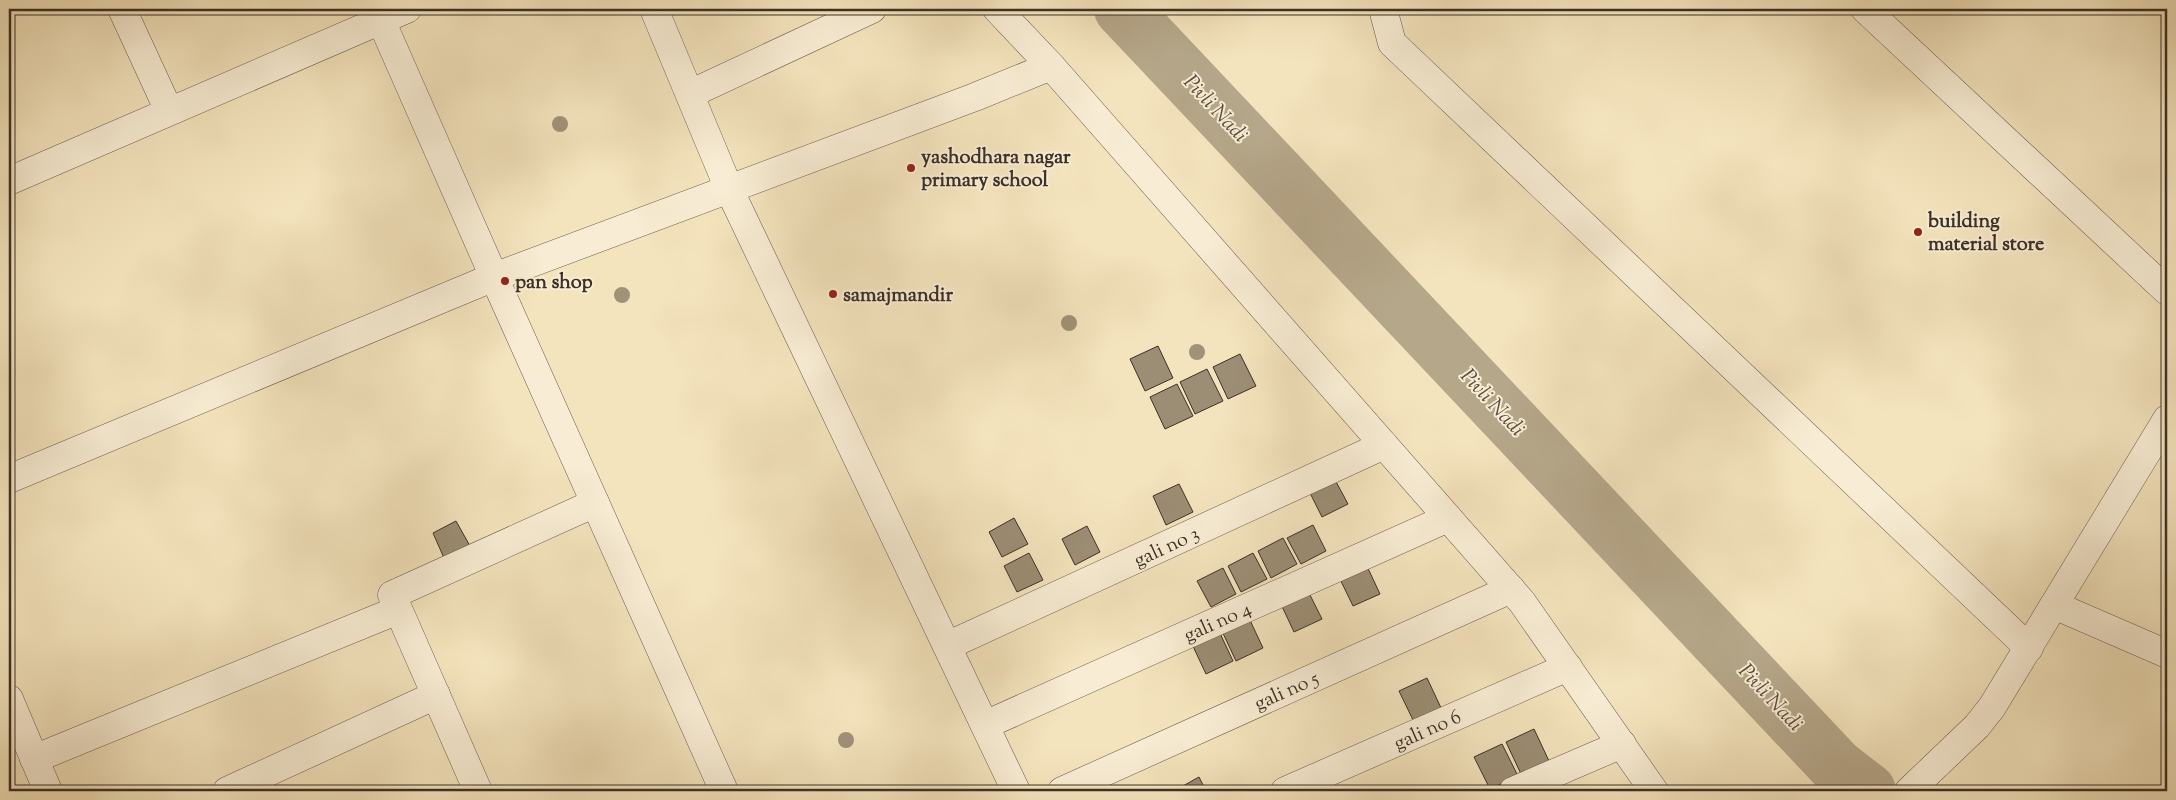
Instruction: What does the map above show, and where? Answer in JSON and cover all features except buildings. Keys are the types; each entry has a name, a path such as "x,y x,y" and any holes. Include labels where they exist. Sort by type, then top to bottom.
{"street":[{"path":"122,9 169,111"},
{"path":"9,180 169,111 378,14 407,9"},
{"path":"654,9 729,189 1016,791"},
{"path":"690,94 872,9"},
{"path":"997,9 1051,66 1511,589 1654,791"},
{"path":"1383,9 1392,42 2029,648"},
{"path":"1865,9 2167,291"},
{"path":"378,14 724,791"},
{"path":"9,479 494,277 975,97 1051,66"},
{"path":"1909,791 1977,726 1992,706 2167,419"},
{"name":"gali no 3","path":"947,646 1384,445"},
{"path":"473,790 436,695 392,595 595,503"},
{"name":"gali no 4","path":"985,724 1448,518"},
{"name":"gali no 5","path":"1062,791 1511,589"},
{"path":"2054,605 2167,654"},
{"path":"34,759 398,610"},
{"name":"gali no 6","path":"1285,791 1568,667"},
{"path":"227,791 436,695"},
{"path":"9,699 48,791"},
{"path":"1513,791 1622,744"}],"waterway":[{"name":"Pivli Nadi","path":"1122,9 1837,767 1868,791"}],"place":[{"name":"yashodhara nagar primary school","path":"911,168"},
{"name":"building material store","path":"1918,232"},
{"name":"pan shop","path":"505,281"},
{"name":"samajmandir","path":"833,294"}]}
